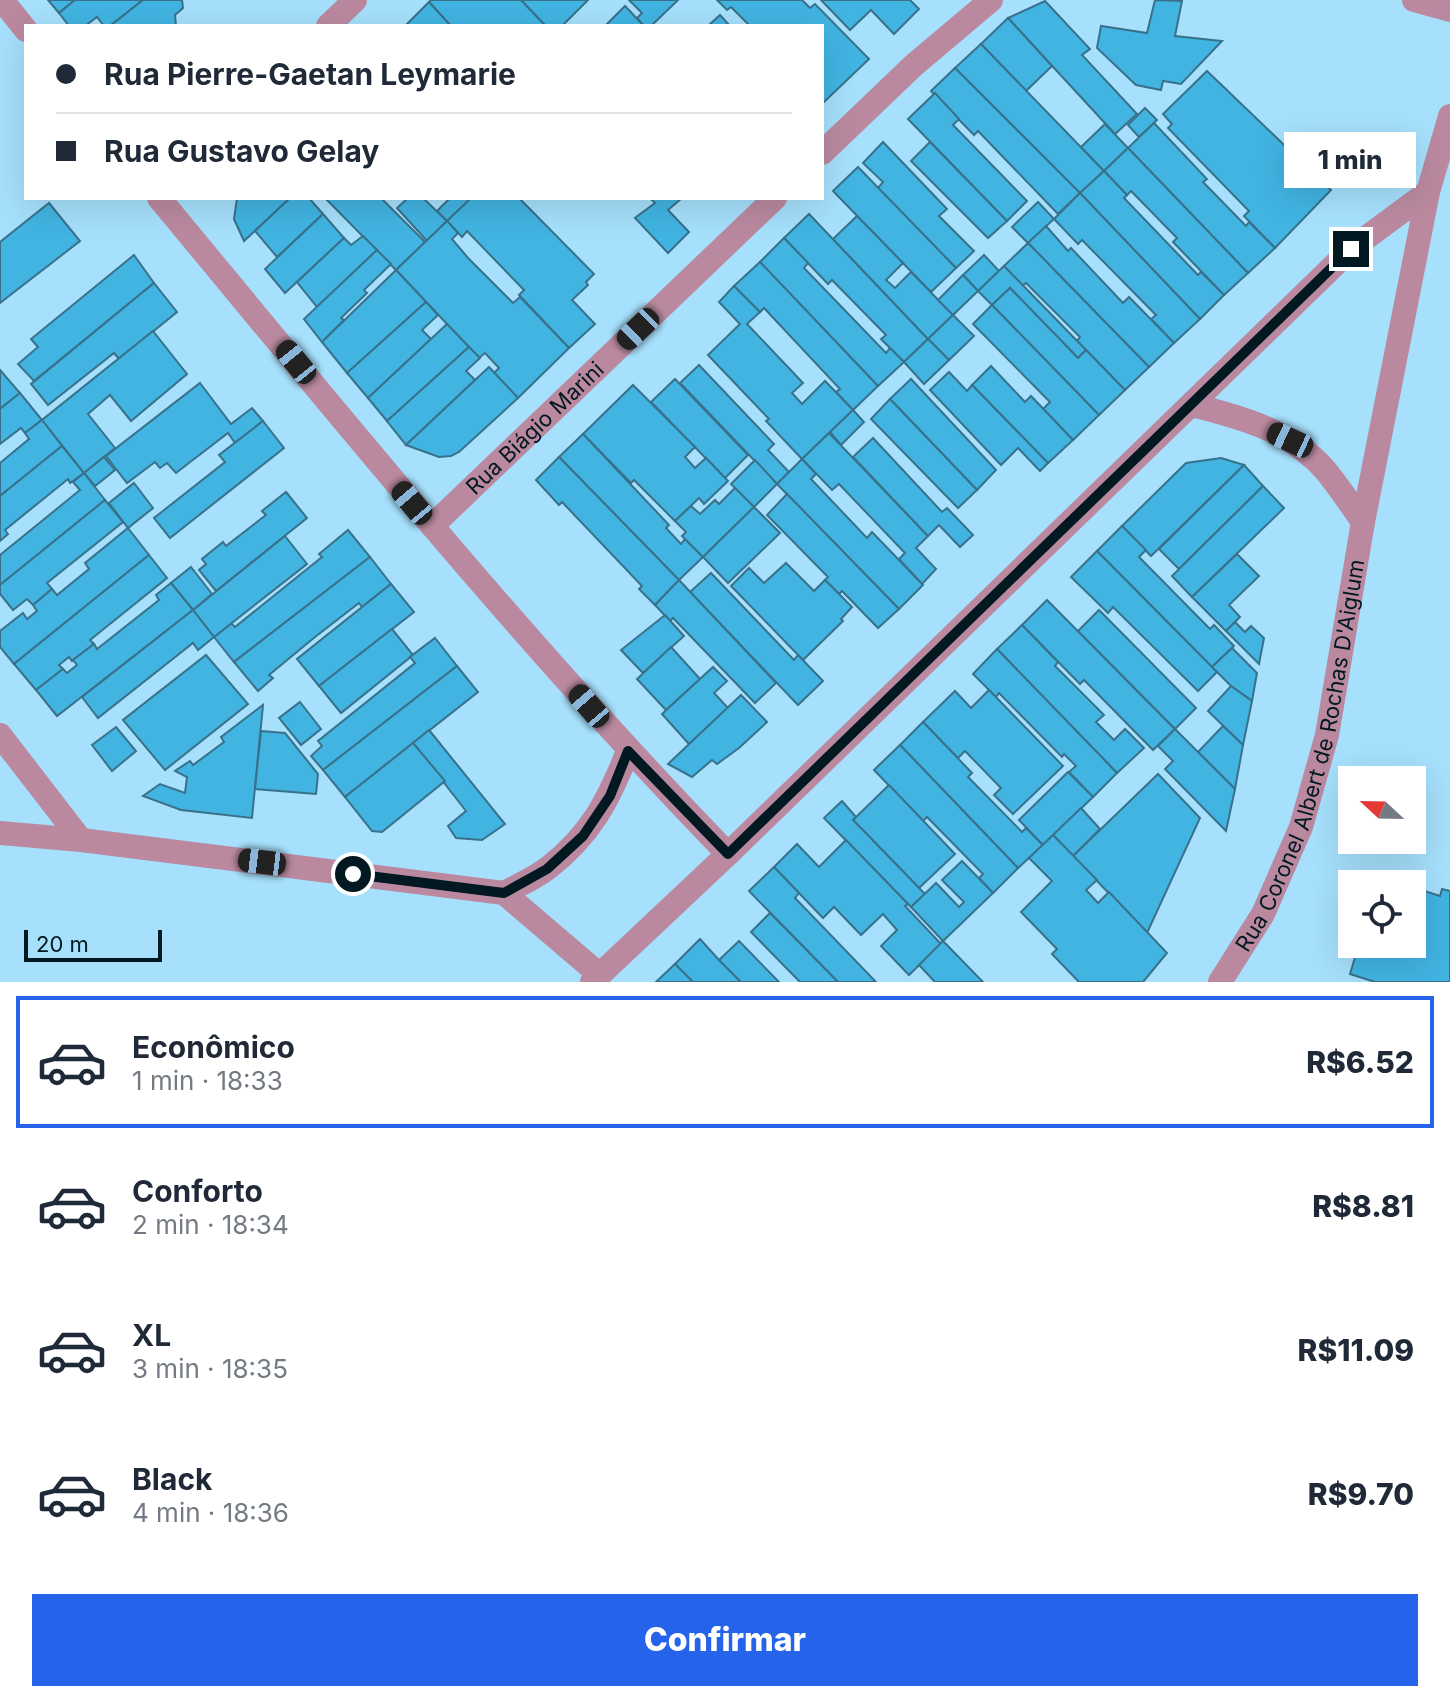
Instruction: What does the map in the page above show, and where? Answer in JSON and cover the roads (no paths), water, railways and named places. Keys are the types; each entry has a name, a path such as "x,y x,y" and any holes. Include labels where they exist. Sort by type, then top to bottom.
{"street":[{"path":"2,0 24,28"},
{"path":"330,24 355,0"},
{"path":"824,151 914,65 991,0"},
{"path":"1414,0 1450,10"},
{"name":"Rua Coronel Albert de Rochas D'Aiglum","path":"1220,982 1263,914 1301,827 1327,735 1363,522 1428,192 1450,116"},
{"path":"0,833 81,840 504,893 596,979 1351,249 1428,192"},
{"path":"161,200 432,526 628,751 728,854"},
{"name":"Rua Biágio Marini","path":"432,526 773,200"},
{"path":"1192,405 1243,418 1290,440 1324,469 1363,522"},
{"path":"0,735 81,840"},
{"path":"504,893 547,869 583,836 610,796 628,751"}]}
